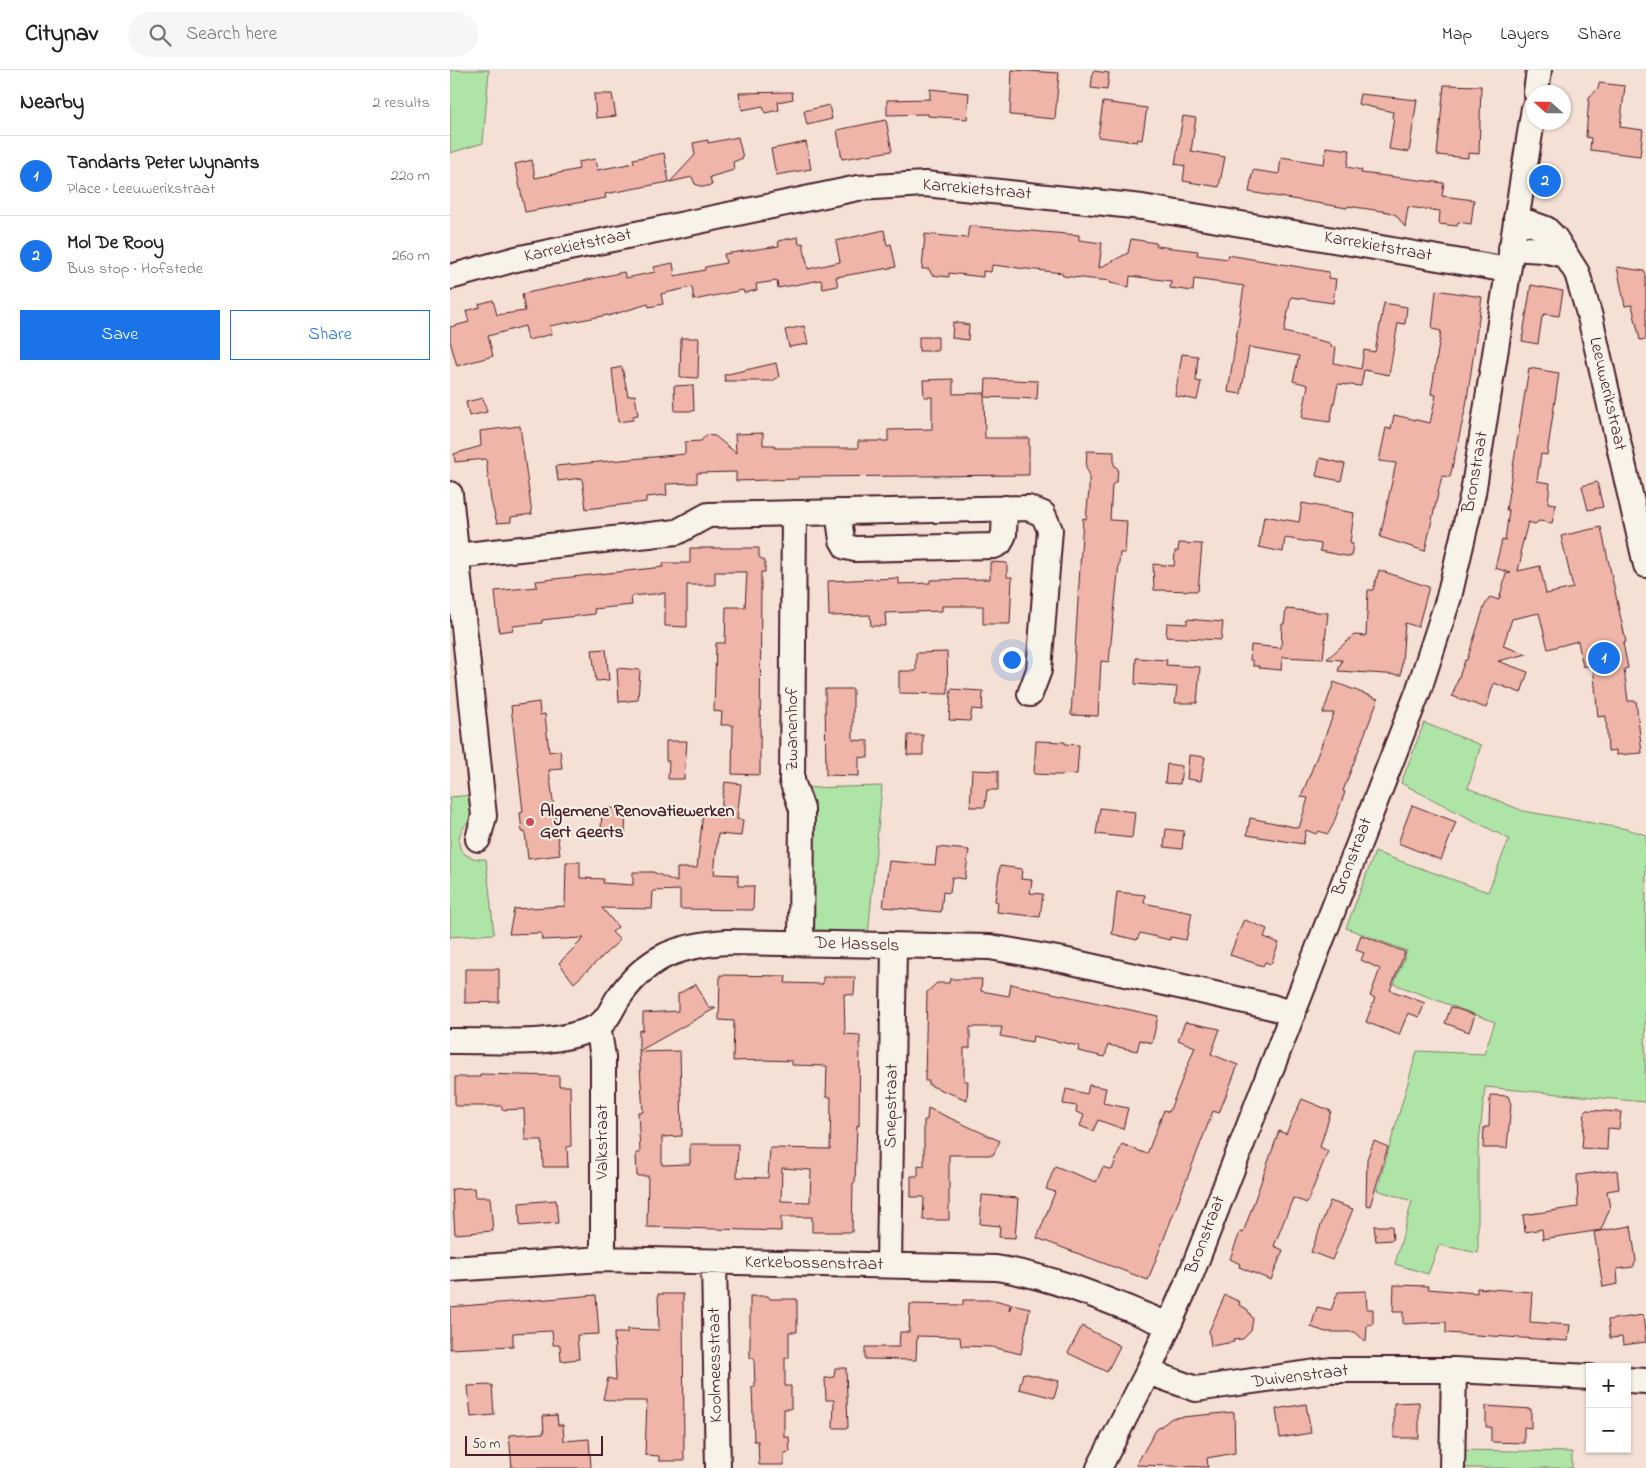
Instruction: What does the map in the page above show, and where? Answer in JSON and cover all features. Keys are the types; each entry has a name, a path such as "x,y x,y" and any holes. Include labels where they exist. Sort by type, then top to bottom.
{"street":[{"path":"1537,85 1539,70"},
{"name":"Bronstraat","path":"1099,1468 1170,1325 1418,692 1449,597 1473,493 1530,130"},
{"name":"Karrekietstraat","path":"450,277 516,259 858,188 925,184 1142,207 1510,259"},
{"name":"Leeuwerikstraat","path":"1516,218 1546,229 1555,238 1577,272 1590,317 1646,565"},
{"path":"1510,259 1543,250 1565,255"},
{"path":"450,494 484,816 478,839"},
{"path":"838,512 842,540 846,547 865,549 994,546 1000,543 1004,534 1005,508"},
{"path":"456,556 678,532 708,515 1028,508 1043,514 1050,530 1040,670 1030,694"},
{"name":"Zwanenhof","path":"794,513 792,781 802,809 801,943"},
{"name":"De Hassels","path":"450,1041 562,1039 598,1026 607,1017 631,983 648,965 669,953 696,944 801,943 990,947 1092,966 1272,1007 1292,1014"},
{"name":"Snepstraat","path":"889,1265 894,946"},
{"name":"Valkstraat","path":"598,1026 603,1057 603,1259"},
{"name":"Kerkebossenstraat","path":"450,1268 603,1259 996,1268 1030,1273 1170,1325"},
{"name":"Koolmeesstraat","path":"714,1262 718,1468"},
{"name":"Duivenstraat","path":"1148,1372 1196,1389 1331,1370 1454,1370 1586,1377"},
{"path":"1452,1468 1454,1370"},
{"path":"1631,1380 1646,1381"}],"green space":[{"path":"450,70 489,70 483,143 450,153"},
{"path":"1424,723 1481,745 1468,788 1523,811 1627,829 1646,835 1645,1102 1485,1087 1478,1152 1478,1253 1439,1245 1428,1274 1395,1264 1412,1201 1377,1190 1417,1051 1484,1054 1495,1022 1394,984 1407,951 1346,928 1375,852 1488,892 1509,839 1401,783"},
{"path":"882,786 868,935 809,935 804,788"},
{"path":"474,795 472,819 465,826 459,840 463,852 468,856 476,859 486,859 494,934 450,937 450,797"},
{"path":"1459,1450 1572,1452 1572,1468 1459,1468"}],"building":[{"path":"1012,70 1059,73 1055,119 1010,115"},
{"path":"1093,71 1109,73 1107,90 1091,88"},
{"path":"1599,83 1625,86 1620,127 1643,130 1640,156 1590,150 1591,138 1586,137 1589,97 1598,89"},
{"path":"1444,85 1481,86 1479,154 1468,153 1468,158 1437,155"},
{"path":"930,89 969,93 967,119 928,116 928,114 887,115 887,100 930,99"},
{"path":"792,92 793,99 778,102 779,110 765,113 763,106 742,110 739,93"},
{"path":"594,94 612,94 616,116 596,118"},
{"path":"1360,94 1417,100 1409,152 1389,149 1394,118 1392,118 1393,112 1358,104"},
{"path":"1103,102 1147,108 1142,140 1138,139 1137,142 1098,137"},
{"path":"829,105 832,119 807,125 804,111"},
{"path":"1183,116 1196,118 1191,151 1225,157 1219,187 1183,181 1185,166 1175,164"},
{"path":"886,120 892,151 842,159 837,130"},
{"path":"738,137 743,158 733,162 734,170 710,177 712,185 703,187 695,184 692,177 670,182 695,155 693,143 708,140 708,143"},
{"path":"806,142 811,169 776,175 771,149"},
{"path":"1326,147 1350,150 1347,167 1362,170 1361,173 1444,183 1442,196 1474,200 1471,224 1458,222 1457,226 1439,224 1440,211 1408,207 1405,227 1396,215 1388,212 1348,206 1347,208 1249,192 1253,170 1279,174 1281,157 1324,164"},
{"path":"664,153 669,182 605,194 606,198 525,212 515,164 532,160 535,178 579,169 578,162 595,159 597,170 634,163 633,159"},
{"path":"969,226 1079,235 1079,240 1102,243 1099,268 1128,253 1131,239 1156,243 1156,246 1198,251 1197,255 1228,259 1228,255 1329,272 1328,278 1336,279 1333,303 1291,297 1284,332 1330,343 1330,346 1336,347 1334,363 1361,369 1364,350 1375,352 1384,303 1407,307 1405,324 1398,323 1389,375 1364,370 1361,386 1338,384 1330,422 1302,418 1308,385 1293,381 1299,356 1249,347 1241,394 1228,392 1244,286 1194,279 1193,291 1170,288 1171,281 1130,276 1129,287 1110,283 1111,281 1063,276 1062,273 992,265 991,272 983,271 983,277 949,273 949,277 932,275 929,269 922,269 925,234 967,238"},
{"path":"884,230 887,245 891,244 896,267 836,277 838,286 823,289 821,280 778,288 777,281 756,284 757,290 744,293 743,290 694,300 692,287 661,294 663,304 649,307 648,304 608,316 550,326 552,334 528,340 525,326 488,336 493,356 457,366 450,341 450,327 469,322 466,311 480,307 479,304 493,300 497,315 525,311 522,294 624,272 626,278 655,272 654,267 673,263 675,276 705,270 705,267 726,263 724,254 779,246 778,241 798,237 799,244 803,243 808,269 840,262 836,241"},
{"path":"1617,267 1644,271 1646,275 1646,339 1640,340 1632,305 1625,306"},
{"path":"1531,285 1563,291 1559,316 1545,314 1542,317 1538,344 1522,341"},
{"path":"1436,290 1482,297 1466,406 1450,477 1442,476 1425,551 1380,537 1396,463 1379,461 1386,428 1391,429 1394,415 1430,423 1436,395 1431,394 1441,331 1432,329"},
{"path":"953,322 969,325 968,340 952,338"},
{"path":"804,326 808,344 789,347 785,330"},
{"path":"919,337 938,337 938,351 919,351"},
{"path":"681,338 699,338 698,378 680,377"},
{"path":"1182,354 1198,356 1196,381 1201,382 1197,400 1175,396"},
{"path":"776,363 779,377 772,381 725,381 724,375"},
{"path":"622,367 628,396 635,395 638,415 633,416 633,420 618,422 612,369"},
{"path":"1529,368 1559,373 1547,455 1541,454 1537,481 1550,483 1548,503 1556,504 1552,523 1539,521 1535,524 1528,522 1520,553 1522,554 1518,571 1540,566 1546,594 1573,588 1561,536 1601,527 1626,642 1623,643 1628,668 1624,669 1628,701 1636,701 1642,753 1616,755 1616,750 1608,751 1606,716 1598,717 1593,665 1583,667 1578,641 1548,649 1539,613 1512,619 1503,646 1527,654 1498,661 1528,672 1521,693 1494,683 1486,708 1452,696 1465,660 1467,660 1484,607 1490,597 1499,600 1506,574 1511,573 1495,568 1502,540 1505,541 1509,510 1506,510"},
{"path":"953,379 953,394 984,393 985,438 1029,438 1029,475 798,477 798,479 736,481 736,472 697,473 697,483 666,484 667,495 646,497 646,502 586,509 582,478 558,481 556,466 685,454 685,442 701,441 706,435 715,436 736,453 735,434 763,433 763,445 775,445 775,448 858,448 858,441 888,441 888,430 932,429 932,397 924,397 923,380"},
{"path":"986,379 1038,381 1037,399 985,397"},
{"path":"693,385 694,411 675,411 674,386"},
{"path":"483,398 487,412 469,416 466,402"},
{"path":"520,426 532,514 511,517 511,522 497,523 491,501 486,459 455,462 454,454 481,446 480,431"},
{"path":"1087,451 1114,452 1114,465 1118,469 1117,481 1112,485 1110,520 1127,521 1125,553 1120,553 1109,662 1101,661 1098,716 1071,715 1083,518 1086,519 1089,490 1089,473 1086,468"},
{"path":"1320,458 1345,464 1341,481 1316,476"},
{"path":"1597,482 1603,507 1588,510 1582,486"},
{"path":"1302,503 1354,513 1350,543 1353,544 1351,557 1320,551 1321,544 1285,538 1283,552 1259,547 1264,516 1299,522"},
{"path":"1179,543 1202,544 1198,591 1154,590 1153,564 1174,566 1175,551 1178,551"},
{"path":"690,548 759,548 759,557 765,561 765,572 761,572 760,775 732,774 733,725 721,725 722,712 714,711 716,643 725,643 726,607 745,607 747,572 715,572 715,585 687,585 687,627 665,626 665,593 631,596 632,605 594,609 595,614 542,620 542,623 513,626 513,630 499,632 495,591 537,587 536,581 663,567 663,563 690,563"},
{"path":"990,562 1007,563 1007,577 1012,577 1010,624 983,624 983,606 942,606 942,611 885,613 886,626 871,626 870,615 829,616 828,581 899,578 899,584 930,583 930,580 990,579"},
{"path":"1379,570 1429,587 1418,627 1405,623 1401,675 1338,671 1342,660 1327,659 1354,635 1366,636 1368,590 1373,590"},
{"path":"1286,609 1328,613 1323,659 1282,657 1281,670 1253,666 1253,661 1250,660 1251,645 1281,648 1282,624 1284,624"},
{"path":"1187,619 1223,622 1221,640 1166,637 1167,623 1187,624"},
{"path":"606,649 609,680 596,681 592,650"},
{"path":"947,652 948,694 899,693 899,671 916,671 916,653"},
{"path":"1136,658 1167,660 1166,665 1200,667 1197,703 1175,703 1177,687 1135,684"},
{"path":"617,668 640,670 638,700 619,702"},
{"path":"1334,682 1378,699 1343,791 1345,792 1333,825 1328,834 1318,831 1316,834 1306,830 1303,844 1247,835 1250,818 1299,828 1308,798 1301,797 1334,713 1323,713"},
{"path":"825,689 853,689 853,740 868,741 868,758 859,757 859,776 826,775"},
{"path":"951,689 983,691 982,710 972,709 970,721 949,720"},
{"path":"539,702 540,715 545,714 549,752 560,750 562,769 549,770 560,855 528,859 525,832 522,832 520,813 523,812 511,706"},
{"path":"908,735 923,735 923,755 907,755"},
{"path":"666,741 687,741 684,779 668,779 669,761 666,761"},
{"path":"1036,741 1065,742 1065,744 1079,745 1077,774 1034,774"},
{"path":"1189,755 1205,757 1201,781 1187,779"},
{"path":"1167,764 1182,766 1180,784 1165,783"},
{"path":"972,770 998,771 998,790 987,790 985,807 970,807"},
{"path":"725,782 741,784 737,819 743,820 741,836 718,834 714,874 738,875 738,886 754,886 753,910 680,909 680,890 653,891 652,909 602,908 618,927 612,932 620,940 574,983 559,963 584,938 542,940 541,933 509,934 514,909 565,906 566,862 580,862 580,878 604,879 603,883 633,885 633,872 653,872 677,882 677,868 697,868 703,813 720,815"},
{"path":"1412,805 1456,822 1441,860 1398,843"},
{"path":"602,808 626,809 625,834 601,833"},
{"path":"1100,808 1135,812 1132,838 1096,834"},
{"path":"1166,829 1184,831 1182,849 1164,847"},
{"path":"937,847 969,850 965,879 952,877 950,893 943,892 941,912 883,907 889,861 935,865"},
{"path":"1000,866 1022,869 1021,879 1032,880 1030,893 1043,894 1040,917 997,912 998,902 995,901"},
{"path":"1117,892 1145,895 1144,903 1192,913 1186,940 1170,937 1170,940 1140,933 1137,940 1112,934"},
{"path":"1245,920 1267,929 1264,937 1279,943 1271,964 1265,962 1263,966 1230,955"},
{"path":"1361,935 1405,952 1390,990 1425,1003 1419,1017 1408,1013 1399,1035 1366,1022 1375,998 1370,996 1380,969 1361,960 1364,953 1356,950"},
{"path":"465,969 499,969 499,1002 465,1003"},
{"path":"720,975 786,976 785,983 823,984 823,977 855,977 854,995 844,994 845,1034 860,1035 859,1126 857,1125 852,1232 812,1232 812,1217 781,1217 781,1231 647,1227 648,1176 637,1176 636,1153 640,1153 638,1112 643,1112 639,1052 680,1051 682,1136 662,1137 662,1165 690,1164 690,1144 738,1144 737,1177 768,1178 770,1148 830,1149 831,1097 826,1097 827,1066 792,1065 792,1061 733,1061 734,1021 719,1020","holes":["782,1168 811,1170 810,1202 781,1201"]},
{"path":"950,979 982,979 981,991 1009,996 1011,984 1158,1016 1152,1043 1140,1040 1137,1051 1108,1045 1105,1057 1078,1051 1079,1046 1033,1036 1032,1042 1000,1036 1002,1027 970,1027 970,1048 964,1048 964,1081 968,1081 967,1100 929,1085 929,1081 925,1081 927,992 937,983 949,983"},
{"path":"696,984 709,1008 716,1008 639,1051 639,1031 643,1030 643,1013 678,1011 678,994"},
{"path":"1451,1007 1475,1015 1469,1032 1445,1023"},
{"path":"1185,1022 1220,1029 1211,1054 1238,1065 1219,1113 1213,1111 1148,1280 1037,1238 1055,1192 1046,1189 1055,1166 1096,1182 1103,1167 1112,1170 1122,1144 1147,1154 1164,1110 1169,1112 1195,1047 1178,1040"},
{"path":"480,1074 559,1076 559,1086 570,1086 571,1146 567,1147 568,1167 543,1167 542,1140 525,1140 524,1109 502,1110 502,1106 455,1106 455,1077 480,1077"},
{"path":"1089,1085 1106,1088 1103,1103 1128,1108 1123,1129 1098,1120 1093,1131 1080,1126 1084,1115 1076,1112 1077,1106 1063,1104 1066,1089 1087,1094"},
{"path":"1490,1095 1508,1096 1511,1104 1507,1148 1483,1148 1484,1127 1489,1127"},
{"path":"1302,1099 1331,1111 1320,1147 1328,1151 1307,1203 1293,1198 1274,1246 1283,1250 1271,1280 1239,1267 1240,1264 1230,1259 1240,1232 1243,1233 1279,1131 1286,1134"},
{"path":"928,1108 1000,1141 993,1155 949,1155 949,1220 923,1220 924,1197 911,1197 911,1176 918,1176 918,1165 924,1166 924,1120 927,1120"},
{"path":"1585,1110 1621,1112 1619,1129 1608,1128 1607,1150 1582,1148"},
{"path":"1374,1141 1388,1147 1370,1206 1366,1205 1367,1159"},
{"path":"1617,1170 1619,1189 1607,1191 1610,1208 1601,1230 1543,1239 1542,1229 1525,1232 1523,1215 1578,1207 1577,1175"},
{"path":"474,1188 475,1197 490,1197 493,1231 455,1234 452,1189"},
{"path":"982,1195 1018,1198 1015,1238 999,1237 1000,1226 980,1224"},
{"path":"556,1200 558,1223 520,1226 519,1203"},
{"path":"1330,1201 1353,1209 1332,1260 1311,1252"},
{"path":"1374,1226 1392,1226 1393,1240 1376,1241"},
{"path":"1631,1226 1636,1261 1633,1267 1617,1269 1618,1284 1603,1287 1594,1232"},
{"path":"1394,1285 1428,1286 1428,1289 1477,1293 1477,1288 1532,1292 1530,1322 1570,1325 1568,1341 1446,1333 1446,1322 1403,1324 1403,1312 1393,1312"},
{"path":"1366,1291 1367,1309 1373,1309 1373,1324 1367,1325 1366,1342 1355,1332 1326,1332 1311,1327 1317,1307 1331,1310 1338,1292"},
{"path":"658,1294 683,1294 684,1461 659,1461 659,1456 645,1455 647,1401 613,1401 603,1399 608,1378 616,1380 614,1333 627,1333 627,1329 659,1330"},
{"path":"596,1295 599,1334 577,1335 579,1359 561,1361 560,1345 553,1345 552,1331 513,1333 513,1346 450,1349 450,1307"},
{"path":"1225,1295 1240,1302 1239,1305 1247,1309 1253,1319 1251,1331 1243,1339 1211,1346 1209,1331"},
{"path":"750,1296 768,1296 770,1299 797,1299 797,1332 789,1332 789,1358 785,1358 785,1386 791,1386 791,1409 784,1409 784,1437 789,1437 790,1452 784,1453 784,1465 759,1465 758,1441 754,1441 752,1387 755,1387 754,1358 750,1358"},
{"path":"963,1300 994,1300 1010,1304 1009,1311 1012,1304 1030,1308 1021,1354 992,1347 961,1346 960,1337 917,1336 916,1360 865,1359 865,1347 899,1347 900,1332 909,1332 910,1304 963,1305"},
{"path":"1643,1315 1646,1342 1623,1345 1622,1337 1610,1338 1608,1320"},
{"path":"1082,1326 1120,1346 1107,1372 1068,1353"},
{"path":"835,1368 846,1368 848,1428 833,1428 834,1400 826,1400 825,1378 834,1377"},
{"path":"1023,1373 1059,1381 1054,1398 1019,1389"},
{"path":"492,1385 494,1415 471,1417 468,1386"},
{"path":"1419,1402 1419,1438 1394,1438 1394,1403"},
{"path":"1306,1404 1311,1433 1280,1438 1276,1409"},
{"path":"1486,1406 1531,1409 1531,1428 1524,1427 1524,1443 1491,1442 1491,1427 1486,1427"},
{"path":"1234,1412 1235,1453 1207,1458 1208,1467 1136,1465 1156,1430 1172,1418"},
{"path":"557,1415 558,1425 563,1425 564,1441 589,1439 591,1468 512,1468 509,1435 544,1433 543,1416"}],"place":[{"name":"Mol De Rooy","path":"1545,181"},
{"name":"Tandarts Peter Wynants","path":"1604,658"},
{"name":"Algemene Renovatiewerken Gert Geerts","path":"530,822"}]}
